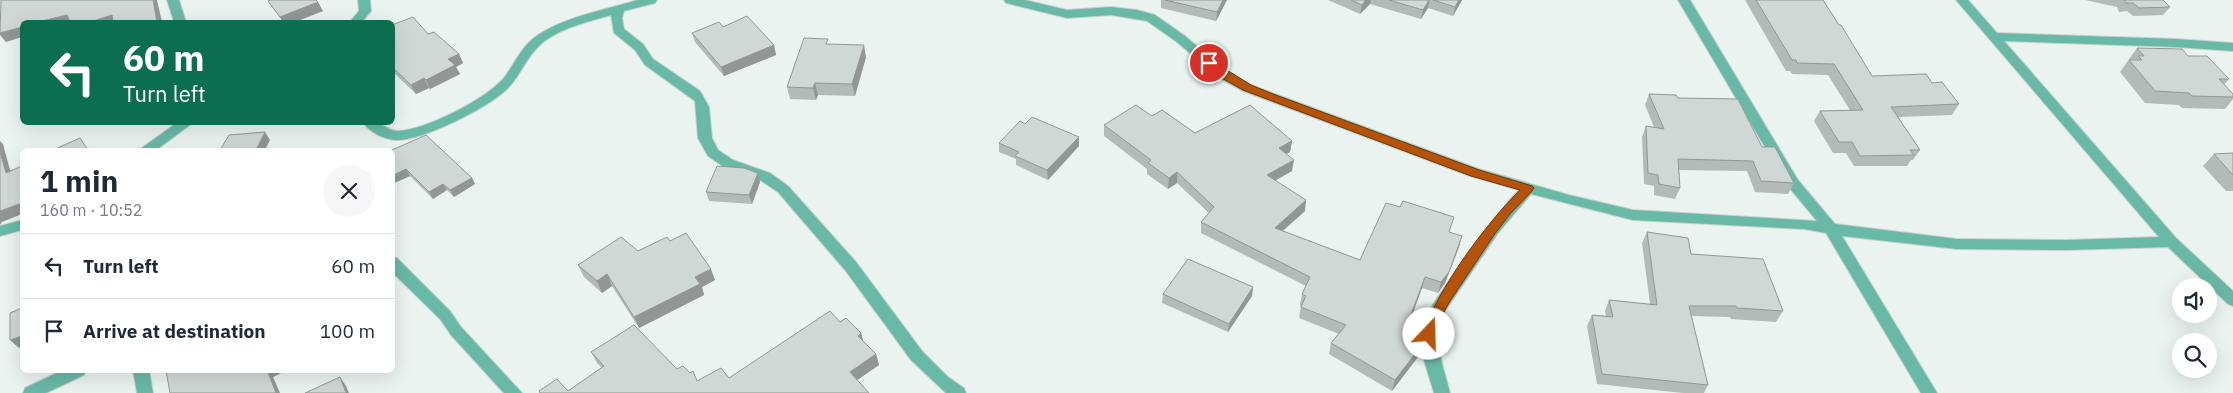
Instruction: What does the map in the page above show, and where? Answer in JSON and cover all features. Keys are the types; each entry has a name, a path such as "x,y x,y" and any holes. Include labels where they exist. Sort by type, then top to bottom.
{"street":[{"path":"173,0 179,20"},
{"path":"358,20 365,11 364,0"},
{"path":"374,125 384,132 394,135 420,131 486,99 500,90 510,79 524,52 545,35 651,0"},
{"path":"1010,0 1067,14 1111,10 1151,18 1181,39 1223,75 1247,88 1475,173 1633,215 1804,224 1958,244 2067,245 2170,242"},
{"path":"1684,0 1793,183 1832,229 1929,393"},
{"path":"1962,0 2170,242 2233,300"},
{"path":"619,9 616,18 618,30 639,47 649,62 696,94 702,101 705,140 712,152 725,163 768,176 783,190 856,272 898,334 935,376 958,393"},
{"path":"1995,37 2176,43 2233,47"},
{"path":"149,148 184,125"},
{"path":"1442,393 1431,352 1429,334 1435,316 1490,232 1506,211 1528,188"},
{"path":"0,231 20,226"},
{"path":"395,265 445,315 456,331 514,393"},
{"path":"31,393 72,373"},
{"path":"142,373 145,393"}],"building":[{"path":"1,0 153,0 157,20 113,20 112,15 96,20 69,20 67,15 46,20 20,20 20,28 0,33"},
{"path":"316,0 318,2 280,17 268,1"},
{"path":"1165,0 1223,0 1217,12"},
{"path":"1351,0 1366,0 1362,5"},
{"path":"1389,0 1429,0 1423,10"},
{"path":"1433,0 1459,0 1455,7"},
{"path":"1756,0 1823,0 1839,25 1841,25 1872,76 1926,74 1932,83 1942,82 1959,104 1891,107 1920,150 1910,150 1914,155 1860,156 1852,142 1839,142 1820,111 1863,110 1834,64 1797,63 1796,60 1792,60"},
{"path":"2124,0 2163,0 2170,7 2139,8 2133,3 2126,3"},
{"path":"747,16 774,45 721,67 692,33 719,22 723,27"},
{"path":"413,17 428,34 434,32 459,54 448,59 455,65 426,80 424,78 411,85 395,70 395,24"},
{"path":"804,38 828,39 826,44 864,45 852,84 815,83 813,88 787,87"},
{"path":"2137,48 2182,49 2188,56 2207,56 2229,79 2219,79 2233,94 2233,97 2192,96 2189,93 2155,91 2129,60 2142,60 2138,56 2144,56"},
{"path":"1649,94 1676,95 1678,98 1738,99 1762,147 1775,147 1794,183 1761,181 1753,161 1678,159 1680,188 1659,184 1658,175 1648,173 1646,126 1664,129"},
{"path":"1136,105 1152,116 1162,110 1195,133 1250,105 1292,141 1279,148 1294,160 1267,175 1306,200 1275,228 1360,260 1386,203 1400,207 1403,201 1454,217 1449,232 1462,236 1449,272 1441,282 1425,277 1405,331 1424,342 1395,380 1331,343 1346,325 1301,307 1306,296 1302,294 1310,277 1201,222 1214,207 1177,172 1169,178 1148,163 1151,160 1104,125"},
{"path":"1032,117 1079,137 1047,170 1015,156 1019,152 999,143 1020,121 1025,124"},
{"path":"265,132 257,148 221,148 229,135"},
{"path":"426,135 472,178 450,190 443,184 429,192 406,169 395,174 395,149"},
{"path":"80,138 87,148 58,148"},
{"path":"0,152 6,173 20,167 20,204 0,211"},
{"path":"2233,153 2233,175 2214,154"},
{"path":"717,166 744,168 758,173 749,195 706,192"},
{"path":"1647,232 1688,238 1691,254 1763,259 1783,311 1737,308 1736,306 1689,306 1708,385 1602,374 1592,315 1613,317 1609,300 1657,305"},
{"path":"686,233 711,269 695,277 700,284 634,317 607,274 597,281 578,265 621,237 638,251 667,237 670,241"},
{"path":"1188,259 1253,287 1229,324 1163,294"},
{"path":"20,309 20,337 10,340 10,313"},
{"path":"830,311 840,322 846,318 861,333 858,336 876,354 850,372 869,393 540,393 539,391 557,379 568,391 604,366 591,352 634,325 677,369 683,366 690,373 693,371 697,381 721,368 729,378"},
{"path":"167,373 268,373 276,393 170,393"},
{"path":"340,377 346,393 305,393"}],"route":[{"path":"1209,63 1223,75 1247,88 1475,173 1528,188 1506,211 1490,232 1435,316 1429,334"}]}
